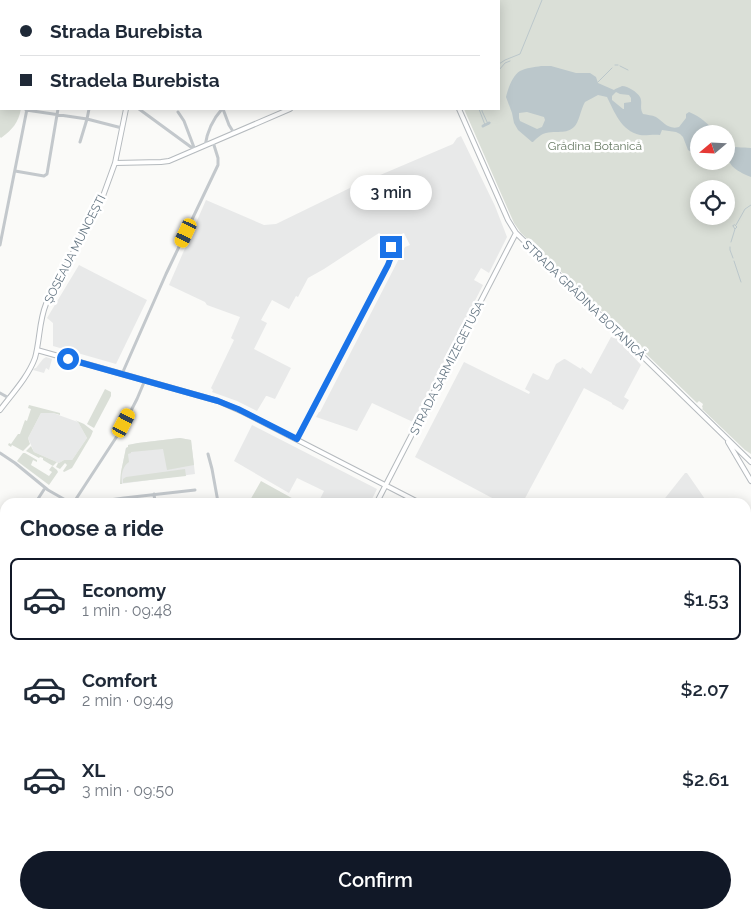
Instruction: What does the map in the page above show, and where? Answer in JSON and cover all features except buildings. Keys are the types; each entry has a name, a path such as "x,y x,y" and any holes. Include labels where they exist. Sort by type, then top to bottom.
{"main road":[{"name":"ȘOSEAUA MUNCEȘTI","path":"0,410 29,370 37,350 44,309 103,196 115,163 126,110"},
{"path":"115,163 165,162 288,110"},
{"name":"STRADA GRĂDINA BOTANICĂ","path":"459,110 508,220 516,233 751,462"},
{"name":"STRADA SARMIZEGETUSA","path":"380,498 516,233"},
{"path":"37,350 218,401 238,409 410,498"},
{"path":"726,438 751,481"}],"street":[{"path":"0,245 27,110"},
{"path":"32,110 87,119 122,128"},
{"path":"15,171 44,176 47,174 58,110"},
{"path":"80,142 89,110"},
{"path":"140,110 195,150"},
{"path":"204,146 215,118 222,110"},
{"path":"223,110 234,134"},
{"path":"178,112 184,121 195,150"},
{"path":"122,374 166,274 218,165 213,142"},
{"path":"297,439 392,258 390,244 381,239"},
{"path":"77,498 121,430 145,380"},
{"path":"0,393 9,398"},
{"path":"0,453 45,488 62,498"},
{"path":"208,454 217,498"},
{"path":"39,498 45,488"},
{"path":"134,498 195,490"},
{"path":"154,494 154,498"}],"shaded area":[{"path":"551,66 576,73 590,73 596,77 598,83 614,90 622,86 635,91 640,97 643,114 654,116 669,126 679,127 689,112 709,125 690,125 690,151 683,137 676,132 662,130 660,135 633,133 619,120 607,97 598,95 585,102 574,127 564,132 544,134 532,142 518,130 506,97 517,73 525,69","holes":["616,92 629,95 631,98 631,102 624,103 624,109 612,100 612,96","527,112 544,117 545,120 542,127 537,129 520,121 519,113"]},
{"path":"461,136 495,206 507,237 489,273 481,268 474,280 483,285 413,422 372,403 357,431 316,417 405,247 410,245 404,233 389,239 379,233 308,278 289,309 272,300 261,320 267,323 254,349 291,368 275,399 266,396 257,411 212,392 211,388 234,340 231,338 240,317 207,305 205,302 169,285 206,200 264,225 276,224 352,187 453,144"},
{"path":"735,147 751,148 751,177 736,169"},
{"path":"79,265 147,300 116,364 53,346 53,323 47,318"},
{"path":"611,337 617,339 641,365 624,397 629,400 623,410 584,388 525,498 492,498 415,457 464,362 529,394 530,392 525,389 533,373 547,380 556,364 564,359 581,369 582,367 591,374"},
{"path":"46,357 52,359 49,370 46,368 44,373 33,370 43,359"},
{"path":"41,413 53,413 78,422 87,438 72,460 64,460 59,463 34,452 28,438"},
{"path":"252,425 377,489 372,498 320,498 324,491 297,478 289,493 234,461"},
{"path":"180,438 191,440 195,474 120,484 128,445"},
{"path":"685,473 687,473 704,498 665,498"}],"green space":[{"name":"Grădina Botanică","path":"500,0 751,0 751,454 702,409 703,404 699,401 697,403 521,233 514,223 464,110 500,110"},
{"path":"0,110 21,110 9,132 0,137"},
{"path":"105,389 111,392 111,396 94,428 87,424"},
{"path":"29,405 60,413 60,415 41,413 28,438 30,444 23,451 8,445 20,434 25,420 27,421 31,409 28,408"},
{"path":"75,420 93,431 72,468 64,472 67,465 65,463 60,469 56,467 57,462 72,460 87,438"},
{"path":"180,438 191,440 194,465 167,470 163,449 131,452 128,454 129,462 123,469 122,484 120,484 121,472 128,445"},
{"path":"31,446 34,452 57,462 53,466 43,460 43,458 39,458 26,451"},
{"path":"23,453 37,460 37,462 33,460 31,465 49,476 52,472 49,470 52,466 57,470 58,472 49,485 17,461"},
{"path":"185,469 186,476 123,483 123,479 126,477"},
{"path":"261,481 292,498 251,498"}],"waterway":[{"path":"500,63 520,54 542,0"},
{"path":"500,69 505,63 510,61"},
{"path":"620,66 628,70"},
{"path":"598,82 612,68"},
{"path":"479,110 485,125"},
{"path":"482,110 488,124"},
{"path":"483,126 489,123"},
{"path":"736,225 745,209 751,205"},
{"path":"735,225 737,227 735,229 733,226 735,225"},
{"path":"731,242 735,229"},
{"path":"730,247 733,258"},
{"path":"734,261 741,282"}],"route":[{"path":"68,359 218,401 297,439 392,258 391,247"}]}
